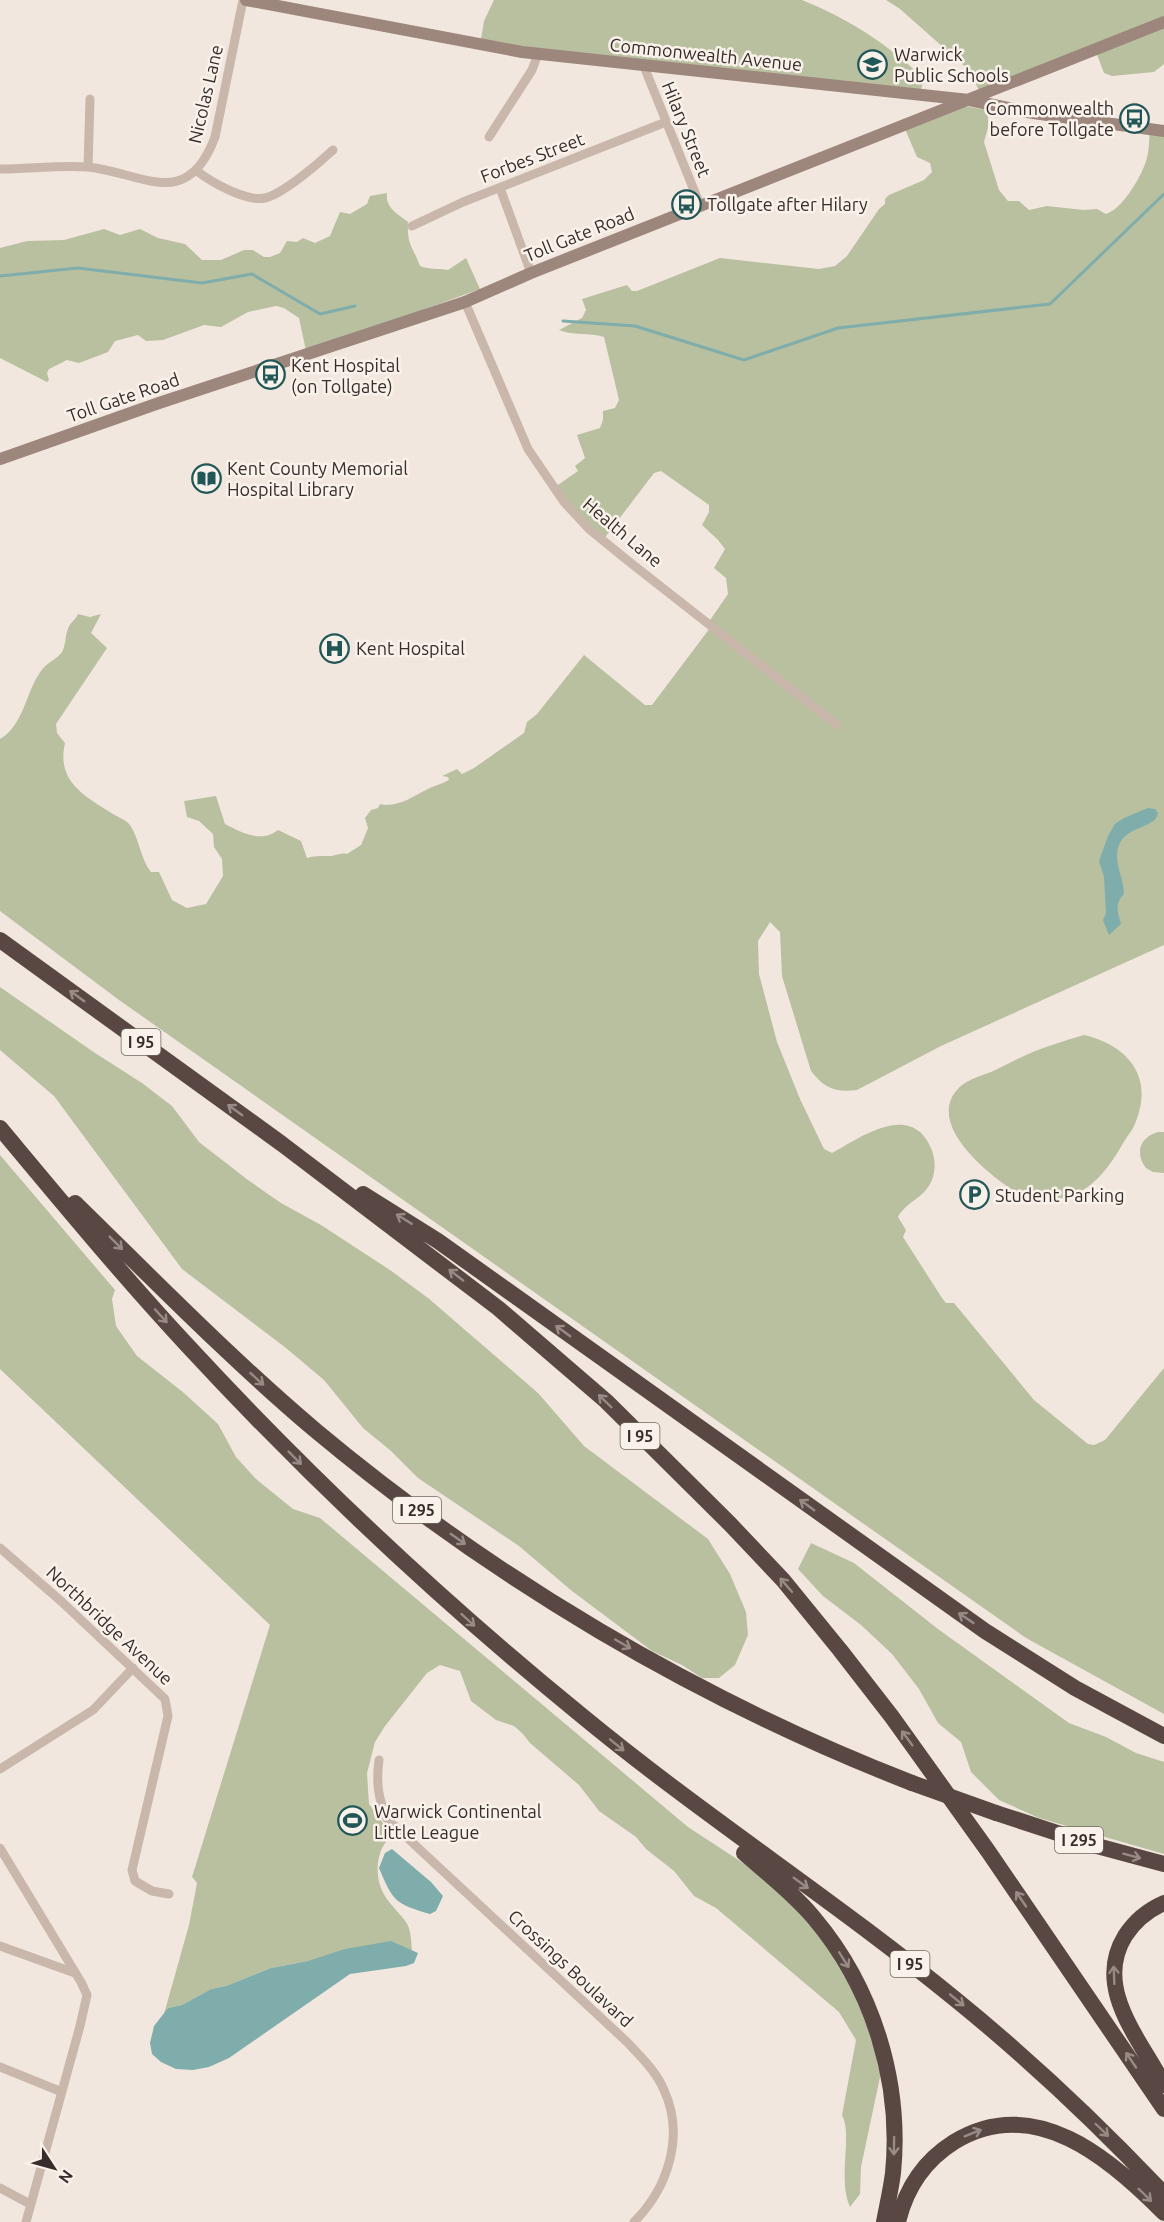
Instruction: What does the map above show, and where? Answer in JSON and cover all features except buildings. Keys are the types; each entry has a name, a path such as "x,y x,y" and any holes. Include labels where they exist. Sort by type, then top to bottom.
{"highway":[{"name":"I 95","path":"0,940 282,1144 469,1286 559,1359 606,1401 722,1516 783,1580 840,1650 942,1785 1164,2109"},
{"name":"I 95","path":"0,1128 170,1326 311,1474 389,1549 469,1622 636,1760 897,1953 972,2012 1114,2141 1164,2194"},
{"name":"I 295","path":"0,1128 254,1377 352,1460 457,1538 576,1616 700,1686 796,1733 912,1783 996,1814 1164,1864"},
{"path":"282,1144 438,1241 1015,1651 1075,1688 1164,1736"},
{"path":"1015,1651 1164,1724"},
{"path":"636,1760 800,1903 836,1947 858,1984 882,2047 893,2110 893,2174 884,2222"},
{"path":"1164,1903 1143,1916 1129,1930 1116,1954 1113,1970 1114,1987 1125,2014 1164,2085"},
{"path":"898,2222 904,2201 914,2181 937,2154 972,2133 1008,2125 1042,2128 1076,2142 1127,2178 1164,2214"}],"main road":[{"name":"Commonwealth Avenue","path":"245,0 538,54 969,100 1033,113 1164,130"},
{"name":"Toll Gate Road","path":"0,459 159,403 465,302 700,205 1164,22"}],"street":[{"name":"Nicolas Lane","path":"0,169 88,167 147,182 166,182 184,178 197,171 208,156 215,137 245,0"},
{"path":"489,137 532,70 538,54"},
{"name":"Hilary Street","path":"643,64 700,205"},
{"path":"88,167 90,99"},
{"name":"Forbes Street","path":"412,226 452,206 666,122"},
{"path":"197,171 211,182 253,199 265,198 277,193 317,165 333,150"},
{"path":"500,188 531,273"},
{"name":"Health Lane","path":"465,302 528,449 564,502 589,529 837,725"},
{"name":"Northbridge Avenue","path":"0,1548 20,1563 165,1699 168,1716 132,1870 135,1881 152,1891 169,1894"},
{"path":"0,1769 93,1710 133,1668"},
{"name":"Crossings Boulavard","path":"379,1760 376,1781 380,1802 387,1819 627,2042 651,2066 665,2090 671,2113 673,2138 669,2168 660,2188 634,2222"},
{"path":"0,1848 87,1995 81,2026 26,2222"},
{"path":"0,1946 75,1973"},
{"path":"0,2067 62,2092"},
{"path":"0,2188 30,2204"}],"green space":[{"path":"494,0 802,0 852,24 897,55 924,79 918,99 535,54 481,39 484,21"},
{"path":"886,0 1164,0 1164,64 1154,72 1112,76 1104,73 1096,52 981,95 970,71 900,9"},
{"path":"963,106 988,110 988,128 984,142 999,190 1008,201 1019,201 1029,210 1047,206 1097,209 1106,214 1112,211 1129,193 1142,171 1147,156 1150,131 1164,132 1164,945 941,1046 857,1090 850,1091 831,1088 821,1082 811,1071 782,976 780,932 770,922 758,941 759,974 777,1042 800,1099 824,1149 832,1153 885,1127 899,1125 911,1127 922,1134 933,1152 934,1171 927,1189 898,1217 906,1230 903,1237 946,1303 954,1303 1034,1400 1088,1444 1094,1445 1105,1440 1164,1368 1164,1714 1026,1638 119,1000 0,911 0,739 8,733 20,717 41,671 62,652 69,627 78,614 90,617 101,614 91,633 107,648 56,724 57,733 65,743 63,757 65,768 69,778 83,794 129,824 151,872 159,872 172,900 187,908 206,904 223,876 222,859 214,847 213,834 199,821 187,817 184,801 216,796 225,824 245,833 259,836 272,834 278,830 301,841 307,858 347,854 361,845 368,828 365,818 371,810 378,808 380,804 404,801 449,780 448,777 442,776 457,769 462,774 474,768 524,733 527,722 537,714 584,655 645,705 652,705 710,628 708,623 728,594 726,578 714,568 725,549 702,525 709,512 709,505 661,471 654,473 603,540 555,487 578,471 575,466 585,458 577,435 600,428 603,411 615,408 619,400 604,337 559,330 582,318 586,310 582,299 627,285 632,291 637,291 720,258 819,269 835,266 847,256 879,209 885,204 885,199 889,195 924,180 932,172 930,163 917,157 905,129"},
{"path":"387,193 390,207 408,222 409,240 420,266 448,270 466,258 480,289 310,351 306,351 299,318 284,308 276,306 248,312 221,327 204,325 163,340 146,341 138,335 115,341 108,352 79,363 67,360 49,369 47,382 0,358 0,248 27,241 64,240 104,229 120,235 140,229 158,238 185,244 202,260 221,260 244,250 253,250 264,257 270,257 280,253 287,241 297,242 303,238 315,243 330,236 340,212 350,214 367,204 370,196"},
{"path":"0,987 142,1083 172,1106 199,1142 248,1180 390,1270 428,1298 538,1393 584,1446 708,1539 730,1574 746,1612 748,1635 735,1665 719,1678 702,1678 682,1665 652,1651 572,1591 519,1546 418,1478 391,1451 363,1428 324,1380 286,1348 182,1269 54,1096 0,1050"},
{"path":"1084,1035 1113,1046 1133,1065 1142,1090 1141,1105 1135,1124 1104,1172 1086,1188 1064,1198 1046,1200 1027,1197 990,1173 965,1148 955,1133 950,1119 949,1105 956,1091 968,1081 1054,1044"},
{"path":"1158,1132 1164,1132 1164,1173 1153,1172 1146,1168 1140,1152 1143,1142"},
{"path":"0,1155 115,1290 112,1299 116,1326 137,1356 184,1393 218,1424 236,1457 256,1479 293,1509 320,1518 688,1827 769,1880 836,1952 883,2063 861,2167 860,2194 850,2207 846,2195 846,2134 842,2115 856,2040 839,2012 716,1908 694,1896 674,1871 646,1849 636,1837 599,1811 579,1785 530,1743 514,1726 496,1720 471,1701 460,1671 440,1665 427,1673 385,1726 375,1742 367,1773 369,1804 383,1823 382,1834 386,1842 378,1861 379,1883 387,1899 408,1925 412,1950 308,1961 271,1968 226,1986 211,1989 182,2005 168,2008 164,2014 189,1925 197,1883 192,1877 270,1625 0,1369"},
{"path":"811,1543 854,1563 938,1629 1069,1723 1106,1737 1136,1753 1164,1762 1164,1854 1039,1818 999,1800 971,1772 961,1742 938,1723 919,1689 892,1654 861,1625 823,1596 798,1569"}],"water":[{"path":"1148,808 1155,809 1158,813 1156,818 1126,835 1118,848 1117,860 1124,894 1118,905 1121,924 1109,935 1103,920 1106,913 1104,877 1099,861 1115,824"},
{"path":"392,1849 431,1882 443,1896 436,1911 430,1914 409,1907 402,1904 392,1894 379,1868 385,1853"},
{"path":"391,1941 418,1953 414,1963 350,1974 229,2058 209,2067 193,2070 176,2069 161,2062 152,2054 150,2043 154,2026 168,2008 182,2005 211,1989 226,1986 271,1968 308,1961 345,1949"}],"waterway":[{"path":"563,321 635,326 744,360 838,328 1050,304 1164,194"},
{"path":"0,276 78,268 202,283 252,274 320,314 355,306"}],"place":[{"name":"Warwick Public Schools","path":"873,64"},
{"name":"Commonwealth before Tollgate","path":"1135,118"},
{"name":"Tollgate after Hilary","path":"686,204"},
{"name":"Kent Hospital (on Tollgate)","path":"270,375"},
{"name":"Kent County Memorial Hospital Library","path":"206,478"},
{"name":"Kent Hospital","path":"335,648"},
{"name":"Student Parking","path":"974,1195"},
{"name":"Warwick Continental Little League","path":"353,1821"}]}
